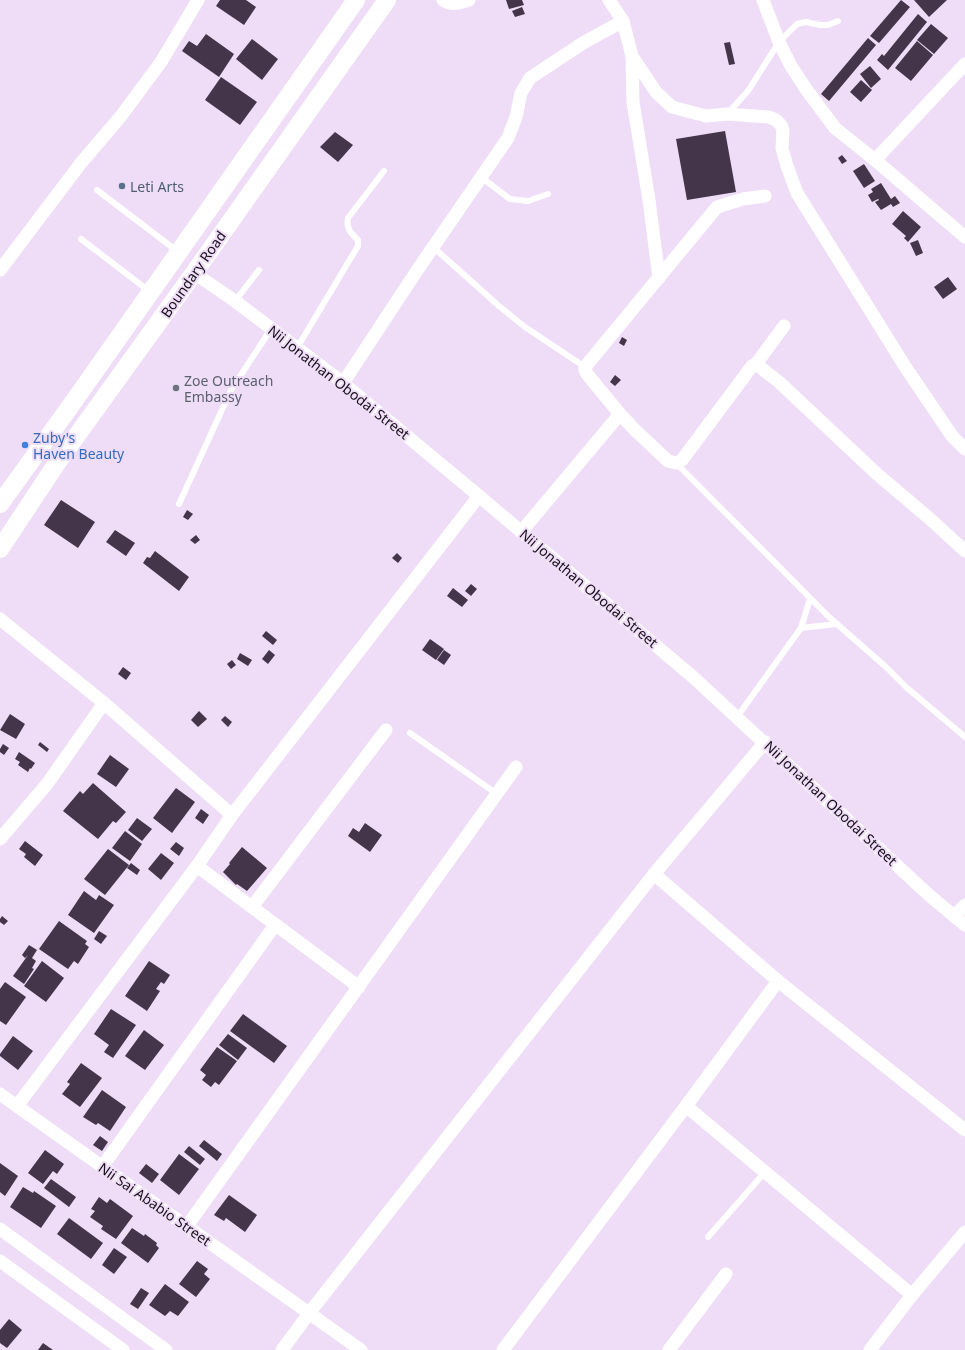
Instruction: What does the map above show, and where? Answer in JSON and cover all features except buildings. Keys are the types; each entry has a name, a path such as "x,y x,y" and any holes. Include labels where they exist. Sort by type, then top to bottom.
{"main road":[{"name":"Boundary Road","path":"0,504 356,0"},
{"name":"Boundary Road","path":"0,548 57,463 194,274 387,0"}],"street":[{"path":"0,270 82,163 121,116 161,62 198,0"},
{"path":"443,0 453,4 469,0"},
{"path":"609,0 623,21 632,56 633,102 660,278"},
{"path":"763,0 778,42 806,89 835,128 875,160 965,238"},
{"path":"343,383 433,246 508,138 516,117 522,93 530,78 583,43 623,21"},
{"path":"632,56 656,92 672,108 706,116 727,114 769,117 776,120 781,125 784,136 782,148 786,166 797,192 910,374 952,436 965,449"},
{"path":"875,160 963,69"},
{"path":"765,196 743,199 717,207 660,278 585,366 584,370 635,430 668,461 676,463 682,460 752,366 756,364 784,326"},
{"name":"Nii Jonathan Obodai Street","path":"194,274 234,301 343,383 479,496 693,677 965,925"},
{"path":"756,364 779,382 877,474 965,551"},
{"path":"521,532 620,414"},
{"path":"17,1106 197,866 232,815 479,496"},
{"path":"0,619 104,703 232,815"},
{"path":"0,839 48,784 104,703"},
{"path":"252,907 386,730"},
{"path":"282,1350 310,1312 654,874 765,742"},
{"path":"187,1226 516,767"},
{"path":"197,866 359,987"},
{"path":"654,874 778,981 965,1130"},
{"path":"954,916 965,905"},
{"path":"102,1167 275,924"},
{"path":"503,1350 778,981"},
{"name":"Nii Sai Ababio Street","path":"0,1094 362,1350"},
{"path":"686,1106 912,1295"},
{"path":"0,1229 166,1350"},
{"path":"870,1350 912,1295 965,1232"},
{"path":"0,1261 123,1350"},
{"path":"669,1350 726,1274"}],"lane":[{"path":"727,114 748,91 778,42 797,24 806,22 828,25 838,21"},
{"path":"297,348 358,246 358,240 347,227 348,218 384,172"},
{"path":"481,177 510,199 528,201 548,194"},
{"path":"97,190 179,252"},
{"path":"81,239 150,292"},
{"path":"433,246 525,327 585,366"},
{"path":"234,301 259,270"},
{"path":"179,504 231,390 271,329"},
{"path":"676,463 810,599 886,667 906,687 965,737"},
{"path":"737,717 801,628 810,599"},
{"path":"801,628 837,624"},
{"path":"410,733 497,794"},
{"path":"708,1237 764,1172"}],"place":[{"name":"Leti Arts","path":"122,186"},
{"name":"Zoe Outreach Embassy","path":"176,388"},
{"name":"Zuby's Haven Beauty","path":"25,445"}]}
